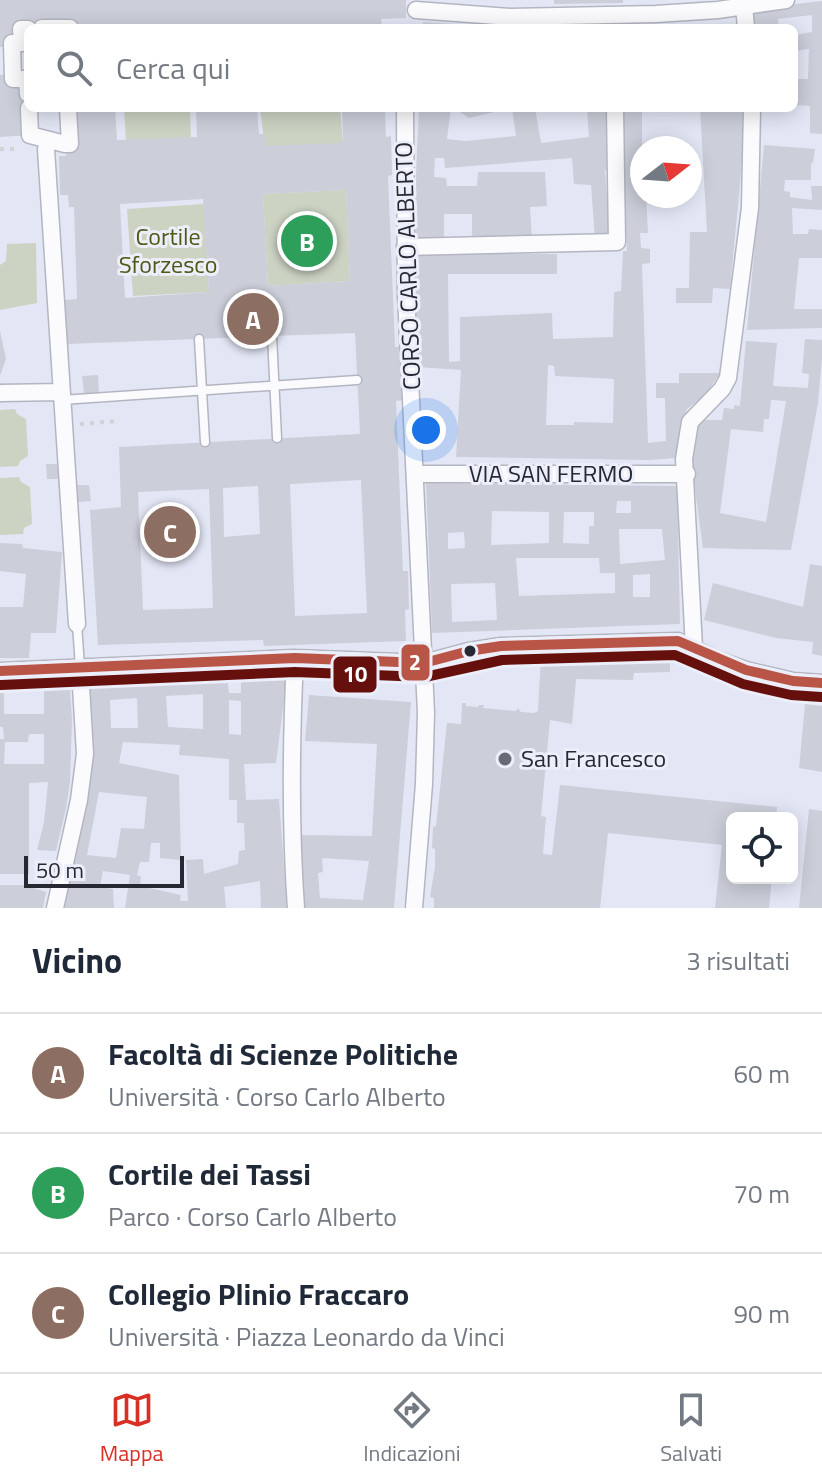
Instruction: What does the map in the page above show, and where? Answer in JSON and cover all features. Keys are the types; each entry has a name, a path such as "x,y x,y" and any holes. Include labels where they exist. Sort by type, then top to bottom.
{"street":[{"path":"417,5 511,17 544,8 610,21 655,7 744,6 786,0"},
{"path":"744,6 746,24"},
{"path":"24,29 21,29 22,43 12,43 13,79 24,79"},
{"path":"29,112 30,135 70,144 68,112"},
{"name":"CORSO CARLO ALBERTO","path":"405,112 405,247 424,663 424,784 414,908"},
{"path":"405,247 617,242 615,112"},
{"path":"694,648 684,459 690,422 722,389 728,378 750,208 752,112"},
{"path":"46,149 77,624"},
{"path":"0,393 62,396"},
{"name":"VIA SAN FERMO","path":"416,474 687,474"},
{"path":"0,671 295,658 424,663 501,646 678,641 746,670 793,681 822,683"},
{"path":"295,658 291,756 296,908"},
{"path":"55,908 79,800 85,754 80,669"}],"lane":[{"path":"272,336 277,438"},
{"path":"199,339 205,442"},
{"path":"62,396 357,380"},
{"path":"77,624 80,669"}],"path":[{"path":"64,426 118,421"}],"green space":[{"path":"124,112 190,112 191,140 126,142"},
{"path":"260,112 340,112 343,144 265,149"},
{"path":"346,190 350,281 268,286 263,194"},
{"name":"Cortile Sforzesco","path":"204,204 209,292 133,296 127,209"},
{"path":"36,243 37,303 0,310 0,265 6,261 7,244"},
{"path":"15,409 26,419 28,456 18,466 0,467 0,410"},
{"path":"19,477 30,487 32,524 24,528 23,534 0,535 0,478"}],"building":[{"path":"0,0 406,0 406,18 381,19 382,24 24,24 24,33 12,47 0,47"},
{"path":"554,0 623,0 623,3 554,4"},
{"path":"822,1 822,134 810,133 810,106 798,105 798,79 808,79 809,49 798,50 798,34 812,32 812,15 778,19 779,24 754,24 752,9"},
{"path":"605,21 605,24 561,24"},
{"path":"13,74 24,78 24,112 29,112 30,135 0,137 0,75"},
{"path":"68,112 115,112 117,140 197,137 196,112 257,112 259,134 265,134 265,146 343,143 342,112 385,112 386,137 391,136 392,175 388,176 395,347 399,347 402,400 396,401 403,571 408,571 406,641 264,646 263,640 98,645 90,510 121,507 119,447 360,434 355,333 66,344 64,300 77,299 74,207 69,207 68,195 60,195 59,156 66,156","holes":["346,190 350,281 268,286 263,194","203,199 209,292 125,298 120,204","361,480 367,613 295,616 290,484","258,486 260,534 224,537 223,488","209,489 213,608 143,610 138,492"]},
{"path":"419,112 450,112 447,139 465,141 516,136 513,112 536,112 541,143 589,137 587,112 610,112 613,169 605,170 610,238 595,238 591,185 574,184 572,158 445,168 444,158 435,158 434,177 446,178 447,186 477,186 478,172 545,172 547,206 530,207 532,240 472,240 472,214 444,214 444,241 413,241"},
{"path":"460,112 494,112 469,118"},
{"path":"620,112 642,112 642,136 630,136 630,208 647,208 648,233 640,233 641,248 650,249 650,263 642,264 648,443 666,441 665,398 656,398 656,383 679,383 679,373 720,373 705,396 687,409 676,458 456,457 461,370 418,367 413,254 557,254 557,274 448,274 449,362 460,361 460,317 552,313 553,339 613,337 614,292 621,291 623,251 627,251","holes":["548,365 554,366 555,376 614,379 613,423 546,425"]},
{"path":"700,112 742,112 744,142 730,289 713,288 712,303 676,303 676,288 689,288 690,232 707,232"},
{"path":"764,145 815,149 811,180 785,180 784,191 790,192 790,197 812,200 811,186 822,186 822,210 792,208 793,234 808,234 809,229 822,230 822,258 799,258 794,309 822,309 822,328 747,330"},
{"path":"0,331 6,359 0,376"},
{"path":"805,339 822,340 818,403 791,550 703,548 692,468 695,420 722,420 724,408 740,406 746,341 777,343 773,386 808,388 809,374 802,373","holes":["771,400 786,401 766,522 720,513 731,429 763,432 764,419 769,419"]},
{"path":"98,375 99,393 84,394 82,376"},
{"path":"46,464 63,464 65,499 60,500 58,479 47,479"},
{"path":"426,483 677,486 680,624 432,633","holes":["617,501 631,501 631,513 616,513","492,511 549,512 549,543 491,545","564,512 594,512 594,526 589,526 589,544 563,543","619,529 662,529 665,560 620,564","464,532 465,548 448,549 448,533","516,558 599,558 600,573 615,573 615,593 519,596","650,574 650,597 633,597 633,575","495,583 497,620 452,622 451,584"]},
{"path":"77,485 89,485 91,501 78,502"},
{"path":"0,543 62,552 56,633 31,633 29,658 0,658 0,607 23,607 26,574 0,571"},
{"path":"810,564 822,566 822,656 812,654 813,642 776,638 704,620 713,583 803,607"},
{"path":"670,654 670,672 634,673 633,680 576,679 572,724 550,720 541,816 546,817 543,854 552,855 560,785 777,807 777,812 726,812 726,884 771,884 769,908 715,908 722,845 608,833 600,908 434,908 434,898 430,897 435,867 433,827 436,826 447,723 461,724 462,703 516,711 518,708 521,712 538,711 541,656"},
{"path":"226,668 229,693 241,693 241,674 287,676 276,763 244,764 246,800 279,799 287,908 261,908 260,881 224,887 226,908 125,908 130,875 103,871 100,887 113,889 114,908 58,908 86,804 92,719 84,719 81,674","holes":["203,694 203,729 168,727 166,696","137,698 138,728 111,728 110,700","229,700 241,701 241,735 229,734","123,742 180,745 179,755 229,759 229,800 237,800 237,823 244,823 245,850 239,851 238,864 204,874 203,859 186,860 188,901 180,901 181,895 140,886 141,877 137,875 140,862 149,862 151,843 160,843 160,858 181,860 179,775 119,763","99,792 147,797 144,829 121,828 116,858 87,855"]},
{"path":"0,674 4,674 4,714 44,714 44,676 69,674 72,720 66,808 56,851 37,850 44,822 48,782 29,783 29,874 0,874 0,739 4,739 3,727 0,727","holes":["29,734 44,734 44,764 4,764 5,742 28,742"]},
{"path":"309,695 411,702 394,908 302,908 297,835 372,836 377,744 305,741","holes":["322,858 369,861 363,900 320,898 318,873 323,872"]},
{"path":"805,704 822,706 822,772 799,768"},
{"path":"809,809 822,811 822,908 799,908"},
{"path":"0,885 24,885 46,892 43,908 0,908"}],"transit line":[{"name":"2","path":"0,671 295,658 424,663 501,646 678,641 746,670 793,681 822,683"},
{"name":"10","path":"1,685 295,672 425,677 502,660 675,655 743,684 791,695 821,697"}],"place":[{"name":"Cortile dei Tassi","path":"307,241"},
{"name":"Facoltà di Scienze Politiche","path":"253,319"},
{"name":"Collegio Plinio Fraccaro","path":"170,532"},
{"name":"San Francesco","path":"505,759"}]}
